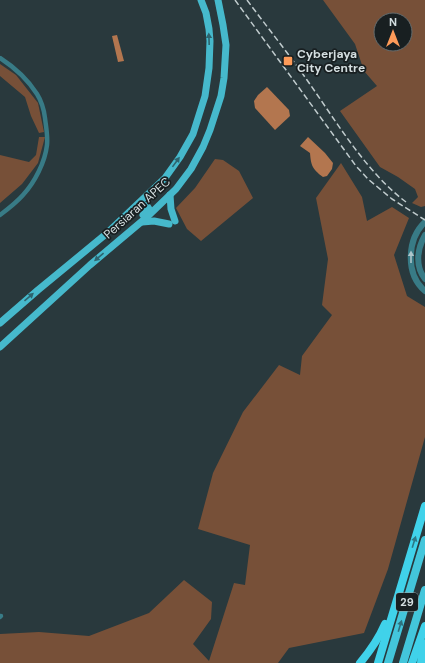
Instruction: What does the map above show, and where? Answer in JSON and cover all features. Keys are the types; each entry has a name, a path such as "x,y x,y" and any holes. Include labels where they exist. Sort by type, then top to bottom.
{"highway":[{"path":"378,663 425,506"},
{"name":"29","path":"388,663 425,540"},
{"path":"360,663 371,649 381,632 403,579"},
{"name":"29","path":"403,663 425,590"},
{"path":"412,663 425,627"},
{"path":"422,663 425,627"}],"main road":[{"name":"Persiaran APEC","path":"0,323 106,234 165,178 180,157 193,134 205,96 209,68 209,28 206,13 201,0"},
{"name":"Persiaran APEC","path":"0,347 116,242 142,222 176,189 192,169 210,130 221,96 224,78 226,45 218,0"},
{"path":"142,222 154,221 172,223 170,195"},
{"path":"106,234 114,230 144,205 147,206 149,208 146,212 120,236 116,242"}],"street":[{"path":"0,58 30,84 38,95 42,105 47,134 47,146 39,171 24,195 0,215"},
{"path":"425,222 416,232 412,246 411,259 416,278 425,291"},
{"path":"425,235 420,244 418,262 421,274 425,279"}],"shaded area":[{"path":"323,0 425,0 425,206 421,207 412,203 418,197 415,189 380,167 340,111 377,86 364,71 355,44"},
{"path":"117,35 124,61 118,62 112,36"},
{"path":"0,64 16,75 38,103 44,132 39,133 31,116 25,97 0,76"},
{"path":"267,87 289,110 290,116 275,130 255,108 254,101"},
{"path":"39,137 45,137 38,163 22,184 0,203 0,155 29,162 36,155"},
{"path":"308,137 333,163 332,169 327,176 323,177 316,172 312,164 310,153 300,146"},
{"path":"215,159 223,160 239,171 253,198 201,241 187,229 176,208 195,188"},
{"path":"341,163 362,197 367,221 392,207 409,218 394,255 407,296 425,307 425,437 388,569 364,633 289,648 278,663 0,663 0,634 39,632 89,636 149,613 184,580 212,602 211,619 193,644 209,661 234,583 245,585 250,545 198,529 213,473 243,412 279,365 300,375 302,356 332,315 322,305 328,259 316,198"}],"railway":[{"path":"235,0 356,166 368,179 392,199 425,220"},
{"path":"247,0 300,70 352,145 391,190 406,202"}],"place":[{"name":"Cyberjaya City Centre","path":"288,61"}]}
